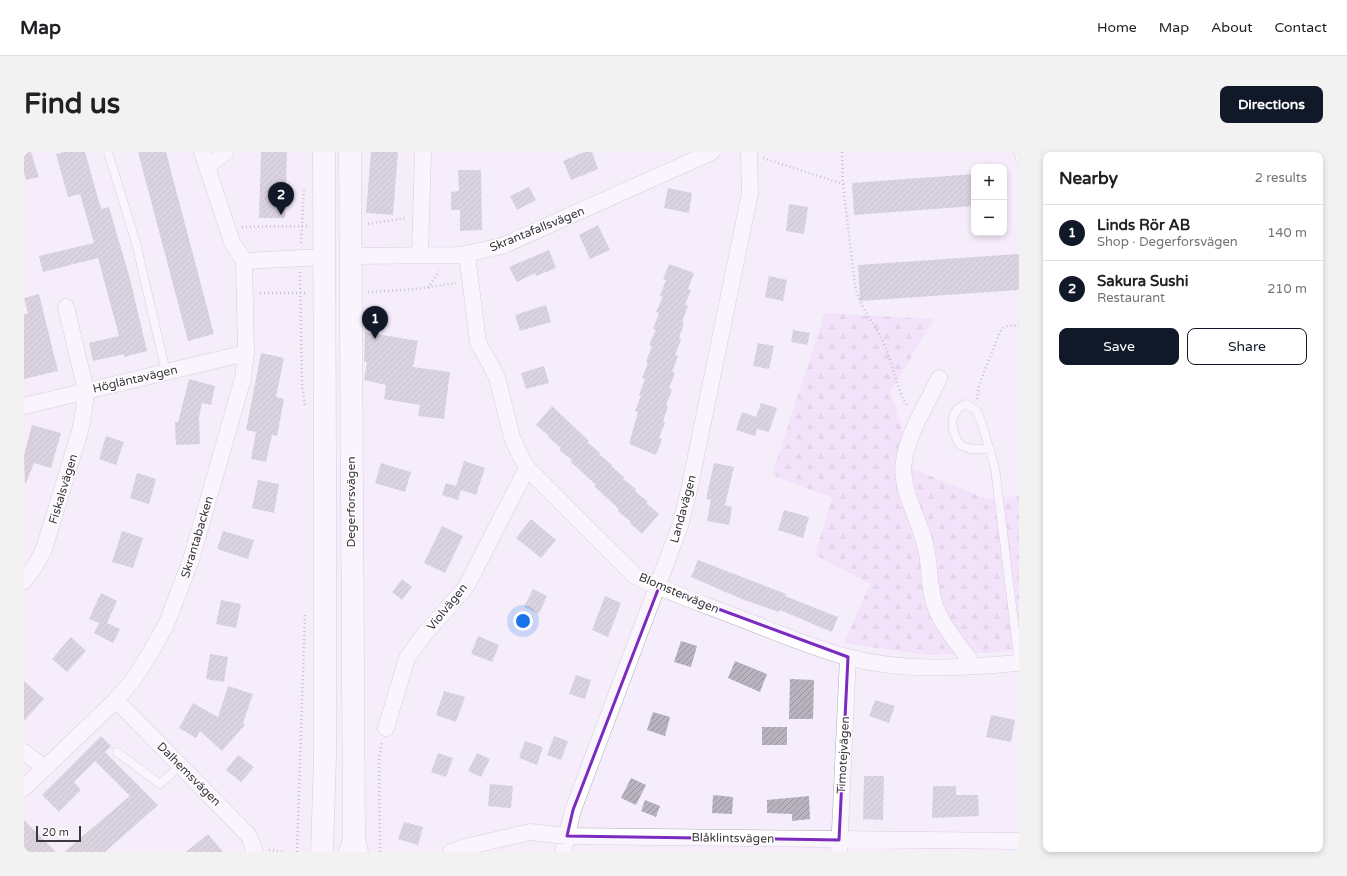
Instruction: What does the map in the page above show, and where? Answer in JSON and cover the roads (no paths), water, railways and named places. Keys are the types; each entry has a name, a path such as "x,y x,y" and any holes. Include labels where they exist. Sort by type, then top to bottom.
{"main road":[{"path":"322,852 325,756 324,152"},
{"name":"Degerforsvägen","path":"350,152 354,848"},
{"path":"324,257 350,256"}],"street":[{"path":"225,152 204,160 232,242 244,261 324,257"},
{"path":"420,255 423,152"},
{"name":"Skrantafallsvägen","path":"350,256 468,254 502,246 528,236 712,152"},
{"name":"Landavägen","path":"563,852 574,810 676,540 689,490 750,193 749,153"},
{"name":"Blomstervägen","path":"468,254 478,342 497,377 512,437 527,468 636,576 658,587 848,658 882,664 919,667 1019,663"},
{"name":"Skrantabacken","path":"24,788 116,700 134,679 166,625 191,560 244,378 246,353 244,261"},
{"path":"66,307 86,391"},
{"name":"Högläntavägen","path":"24,406 246,353"},
{"path":"939,378 912,434 904,460 907,494 926,549 933,601 943,622 974,666"},
{"name":"Fiskalsvägen","path":"24,581 35,566 44,549 52,526 80,431 86,391"},
{"name":"Violvägen","path":"386,728 407,658 423,636 466,587 527,468"},
{"name":"Timotejvägen","path":"839,846 848,658"},
{"name":"Dalhemsvägen","path":"116,700 250,836 254,849 253,852"},
{"path":"24,752 45,768"},
{"name":"Blåklintsvägen","path":"451,852 465,847 530,832 567,836 839,846 1019,842"}],"lane":[{"path":"108,152 136,243 166,372"},
{"path":"1018,152 1019,157"},
{"path":"990,449 971,449 960,445 954,435 953,415 958,408 966,404 976,410 990,449 995,468 1005,538 1019,663"},
{"path":"117,752 160,784 181,765"}],"place":[{"name":"Sakura Sushi","path":"281,215"},
{"name":"Linds Rör AB","path":"375,339"}]}
